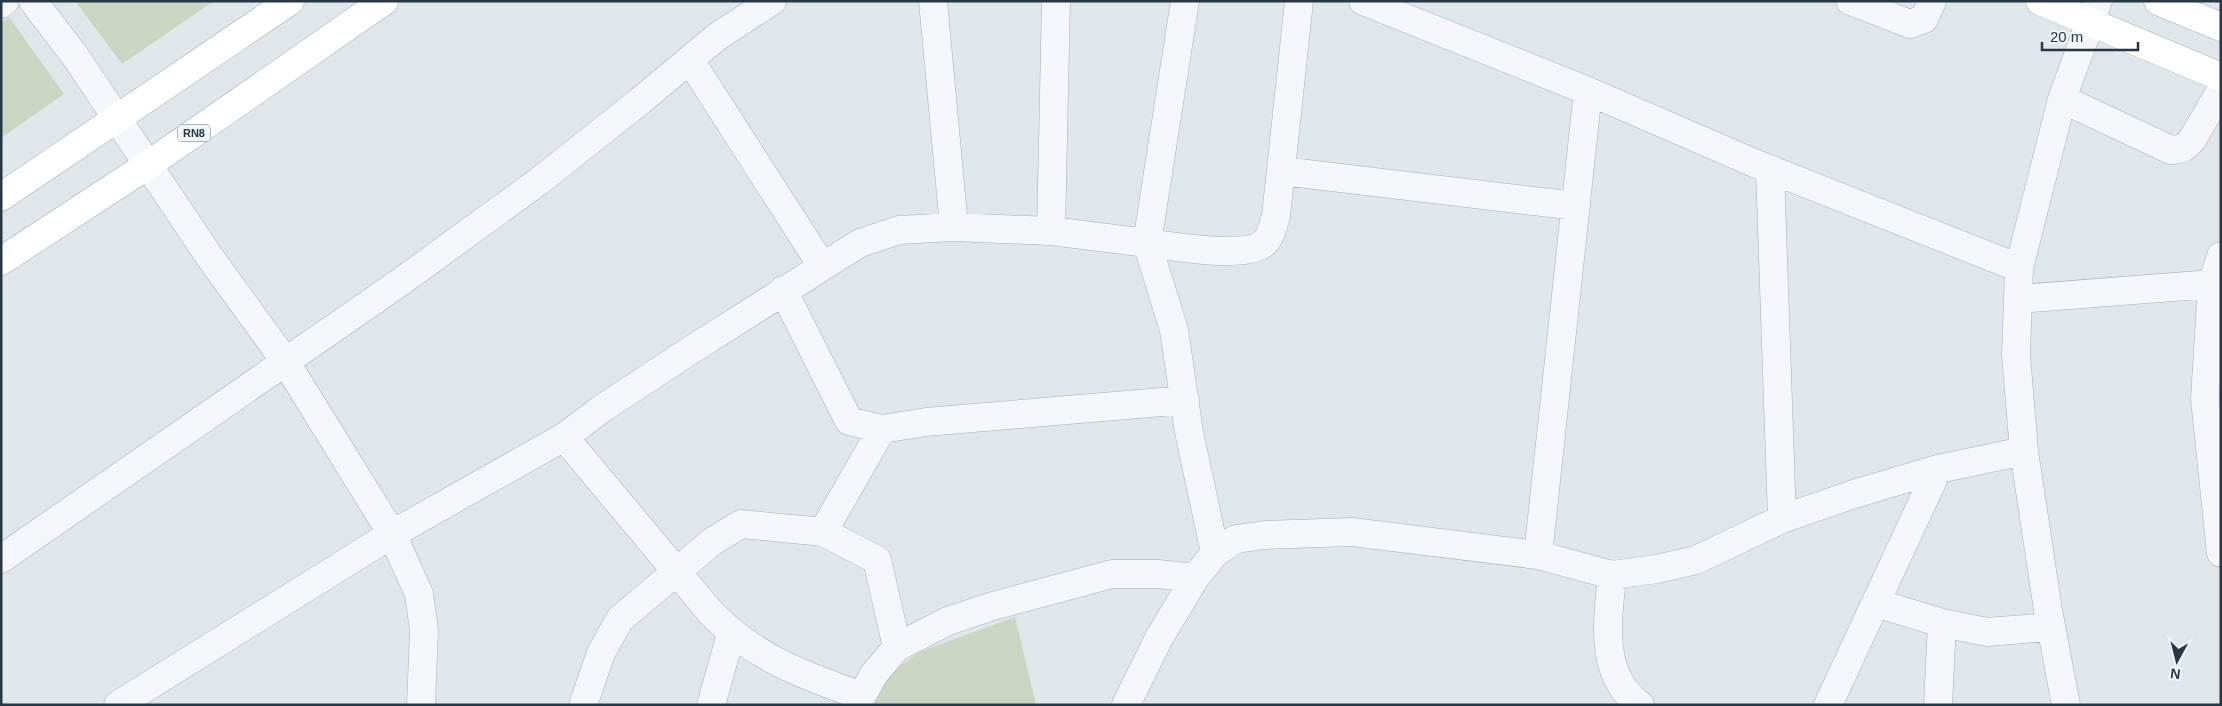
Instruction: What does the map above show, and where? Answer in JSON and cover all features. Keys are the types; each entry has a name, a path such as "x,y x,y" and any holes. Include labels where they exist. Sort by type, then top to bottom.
{"main road":[{"path":"1,197 290,1"},
{"name":"RN8","path":"1,261 148,165 384,1"},
{"path":"2040,1 2094,11 2221,77"},
{"path":"2158,1 2221,27"}],"street":[{"path":"1,4 5,1"},
{"path":"33,1 75,56 209,256 285,360 392,534 419,594 424,630 421,705"},
{"path":"1,559 285,360 399,283 538,182 718,36 772,1"},
{"path":"933,1 954,227"},
{"path":"1051,231 1056,1"},
{"path":"1185,1 1146,243 1174,330 1185,400 1215,553"},
{"path":"118,705 392,534 564,437 603,408 783,290 860,243 899,230 954,227 1051,231 1231,251 1250,250 1264,243 1271,232 1276,216 1299,1"},
{"path":"1363,1 1588,92 1770,170 2019,268"},
{"path":"1850,1 1910,24 1924,19 1932,1"},
{"path":"2066,705 2051,627 2024,451 2016,355 2019,268 2062,99 2094,11"},
{"path":"690,60 822,266"},
{"path":"2062,99 2171,150 2180,150 2192,140 2221,90"},
{"path":"1538,555 1588,92"},
{"path":"1770,170 1782,519"},
{"path":"1282,171 1576,206"},
{"path":"2221,256 2212,284 2205,399 2221,552"},
{"path":"2018,299 2212,284"},
{"path":"783,290 849,421 882,429 926,422 1185,400"},
{"path":"823,532 882,429"},
{"path":"564,437 712,614 731,634 768,659 859,700 874,674 897,647 957,618 993,606 1112,574 1158,574 1195,578"},
{"path":"1126,705 1159,638 1195,578 1215,553 1236,539 1264,535 1352,532 1538,555 1612,575 1657,569 1696,560 1782,519 1854,494 1938,469 2024,451"},
{"path":"1828,705 1938,469"},
{"path":"582,705 601,653 620,619 676,570 713,541 741,524 823,532 877,560 897,647"},
{"path":"1612,575 1608,612 1610,658 1616,678 1633,700 1640,705"},
{"path":"1876,603 1942,623 1987,632 2051,627"},
{"path":"1938,705 1942,623"},
{"path":"711,705 731,634"}],"green space":[{"path":"75,1 214,1 122,64"},
{"path":"9,17 64,94 1,138 1,22"},
{"path":"1015,617 1036,705 871,705 886,677 919,652"}]}
